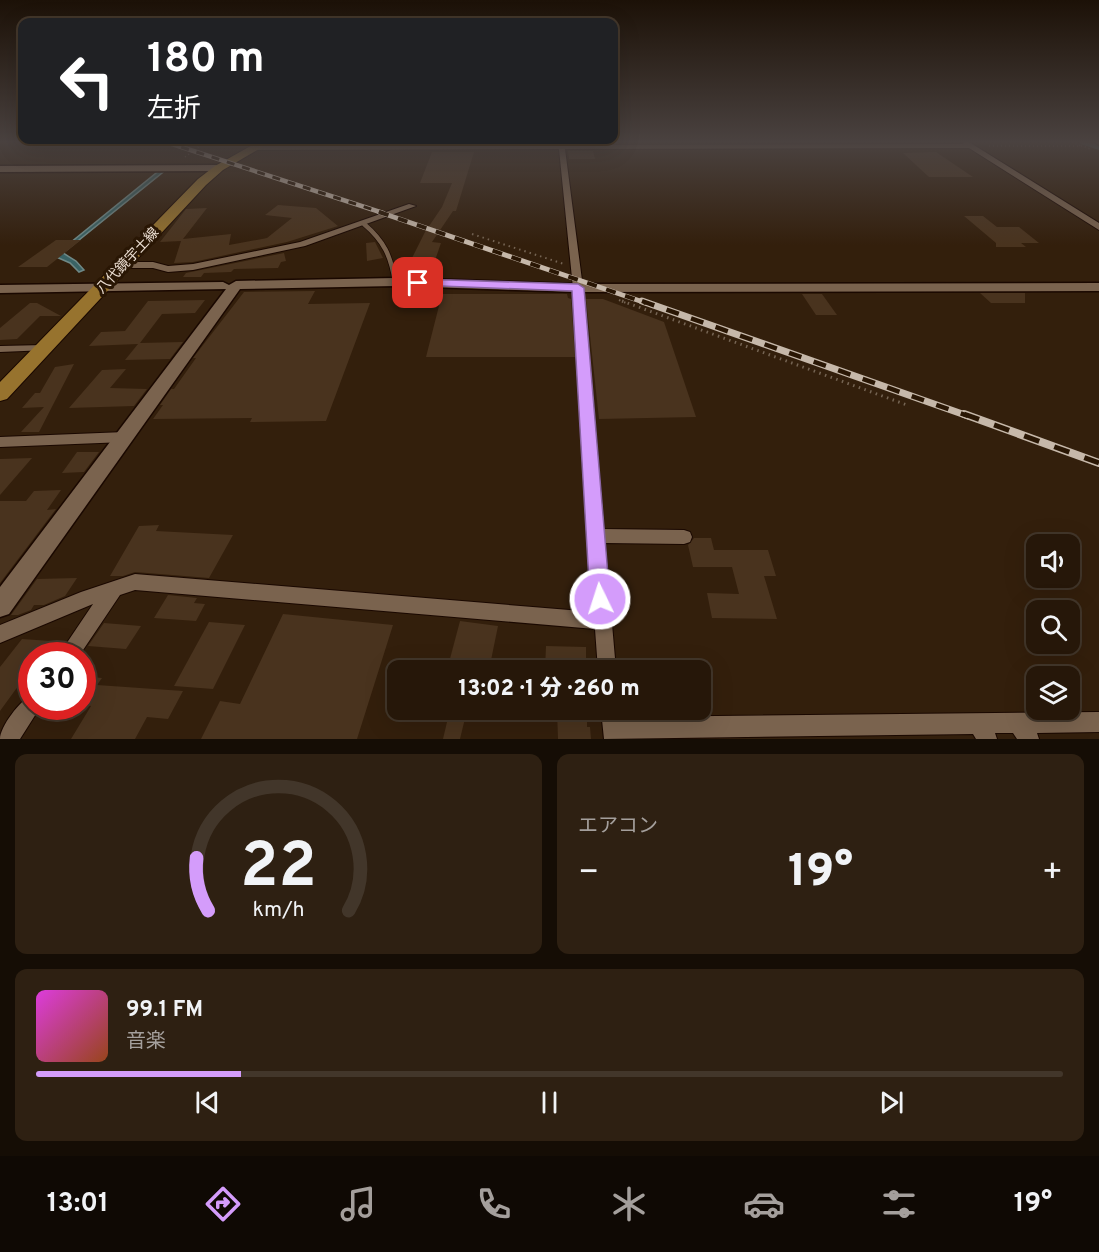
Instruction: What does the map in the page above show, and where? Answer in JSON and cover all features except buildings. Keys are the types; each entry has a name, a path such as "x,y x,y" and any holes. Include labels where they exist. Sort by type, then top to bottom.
{"main road":[{"name":"八代鏡宇土線","path":"0,394 178,205 210,176"}],"street":[{"path":"564,176 578,288 606,660"},
{"path":"1020,176 1099,227"},
{"path":"123,265 153,265 168,269 193,267 302,244 412,206"},
{"path":"0,606 236,285 396,282 578,288 1099,287"},
{"path":"0,289 223,286"},
{"path":"0,349 44,348"},
{"path":"0,442 125,437"},
{"path":"596,536 684,537"},
{"path":"0,634 135,582 602,621"},
{"path":"77,642 114,589"},
{"path":"7,739 21,720"},
{"path":"613,725 728,732 1024,731 1099,722"}],"lane":[{"path":"364,224 381,237 392,255 396,282"}],"path":[{"path":"472,234 574,267"},
{"path":"619,301 908,405"}],"water":[{"path":"152,176 158,176 63,253 76,261 84,270 79,272 70,263 54,256"}],"railway":[{"path":"271,176 383,213"},
{"path":"379,212 646,303"},
{"path":"642,301 968,416"},
{"path":"964,414 1099,463"}],"route":[{"path":"418,283 578,288 600,599"}]}
